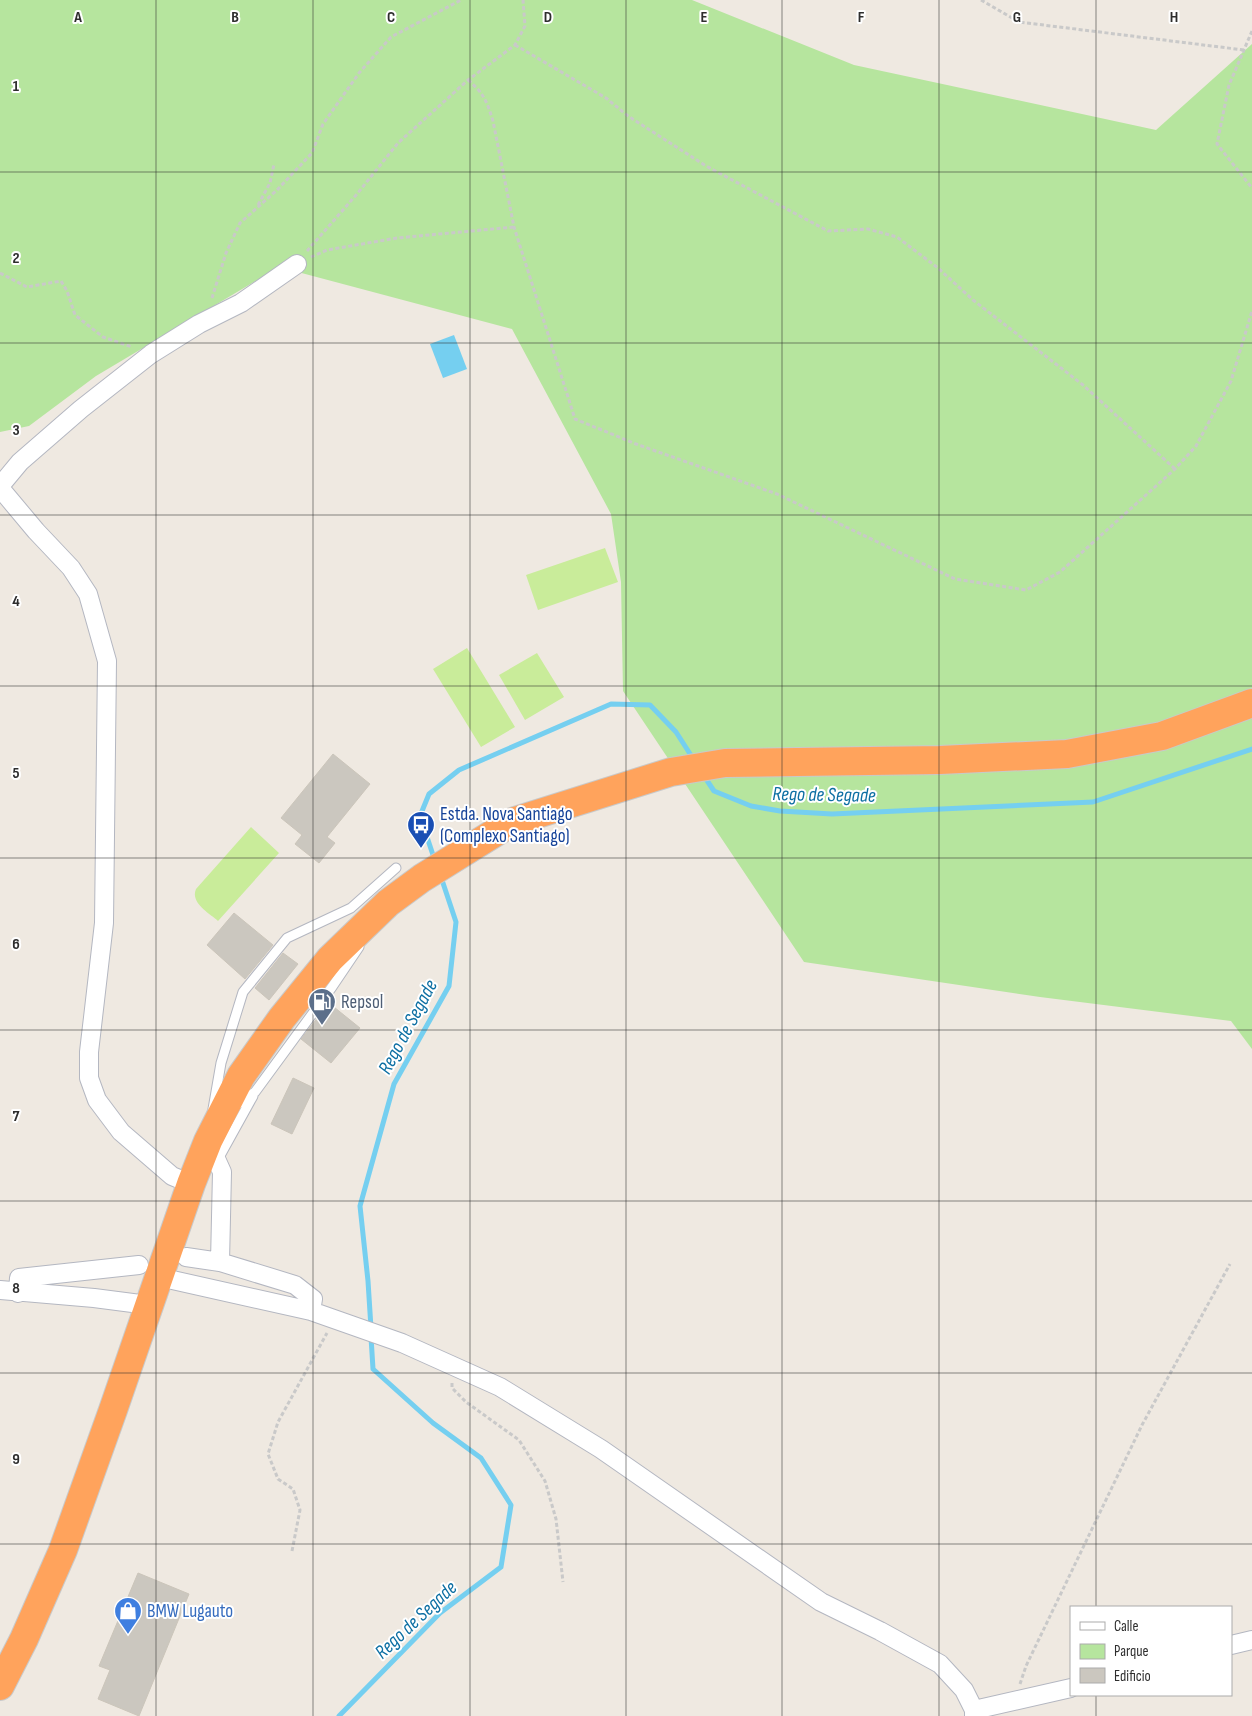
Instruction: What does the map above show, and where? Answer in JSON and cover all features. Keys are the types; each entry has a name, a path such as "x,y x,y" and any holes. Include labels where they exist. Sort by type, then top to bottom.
{"highway":[{"path":"0,1686 24,1639 63,1550 148,1306 149,1271 190,1184 215,1140 241,1076 282,1018 330,958 388,903 422,878 512,822 671,772 725,763 940,760 1067,754 1162,736 1252,703"}],"street":[{"path":"190,1184 172,1176 121,1132 97,1100 90,1078 89,1052 104,923 107,661 88,594 72,568 36,531 0,487 20,462 81,409 151,354 199,324 242,303 296,264"},
{"path":"215,1140 222,1172 220,1262"},
{"path":"186,1257 220,1262 295,1285 313,1299 310,1311"},
{"path":"18,1293 19,1278 149,1271 310,1311 402,1343 500,1387 601,1449 820,1602 880,1631 940,1664 964,1690 974,1713 1014,1701 1070,1688"},
{"path":"0,1290 94,1298 148,1306"},
{"path":"1232,1645 1252,1640"}],"lane":[{"path":"215,1140 220,1063 243,992 287,938 350,908 396,868"},
{"path":"215,1140 255,1092 332,987 388,903"},
{"path":"215,1140 255,1092"}],"path":[{"path":"199,324 214,294 226,253 240,224 277,190 312,152 323,124 359,73 391,37 461,0"},
{"path":"296,264 357,194 398,143 468,80 515,45 525,26 523,0"},
{"path":"981,0 1019,22 1244,50"},
{"path":"1252,31 1229,85 1217,144 1252,188"},
{"path":"515,45 606,98 628,116 706,166 828,231 868,229 897,237 938,268 973,300 1083,385 1175,469"},
{"path":"468,80 479,88 488,104 514,227 575,420 636,444 777,494 955,579 1026,590 1060,572 1175,469 1196,446 1231,381 1252,311"},
{"path":"256,209 270,183 274,164"},
{"path":"296,264 327,250 397,238 514,227"},
{"path":"0,273 27,287 61,281 75,315 103,337 151,354"},
{"path":"1014,1701 1026,1666 1138,1434 1230,1264"},
{"path":"292,1551 300,1510 293,1489 278,1479 268,1454 278,1422 334,1320"},
{"path":"454,1366 452,1388 466,1402 519,1440 546,1481 556,1519 563,1582"}],"green space":[{"path":"0,0 692,0 854,65 1156,130 1252,44 1252,1049 1231,1021 1040,997 804,962 623,691 621,582 611,514 512,329 279,267 96,376 29,426 0,432"},
{"path":"605,548 618,582 538,610 526,575"},
{"path":"467,648 515,727 481,747 433,669"},
{"path":"537,653 564,697 525,720 499,675"},
{"path":"251,827 279,853 218,921 198,903 195,894 196,889"}],"water":[{"path":"454,335 467,369 443,378 430,344"}],"building":[{"path":"333,754 370,784 327,837 335,843 319,863 295,844 302,835 281,818"},
{"path":"234,913 273,945 245,979 207,945"},
{"path":"283,953 298,964 269,1000 255,988"},
{"path":"329,1003 360,1028 331,1063 301,1039"},
{"path":"293,1078 314,1088 292,1134 271,1124"},
{"path":"138,1573 189,1594 139,1716 98,1699 110,1670 99,1666"}],"waterway":[{"name":"Rego de Segade","path":"435,861 420,816 429,794 459,770 611,704 650,705 676,732 694,760"},
{"name":"Rego de Segade","path":"704,776 714,791 751,806 780,811 832,814 1093,802 1252,749"},
{"name":"Rego de Segade","path":"371,1328 360,1206 394,1084 449,986 456,922 441,877"},
{"name":"Rego de Segade","path":"339,1716 440,1613 501,1567 511,1505 481,1458 433,1423 373,1369 371,1337"}],"place":[{"name":"Estda. Nova Santiago (Complexo Santiago)","path":"421,849"},
{"name":"Repsol","path":"322,1026"},
{"name":"BMW Lugauto","path":"128,1635"}]}
